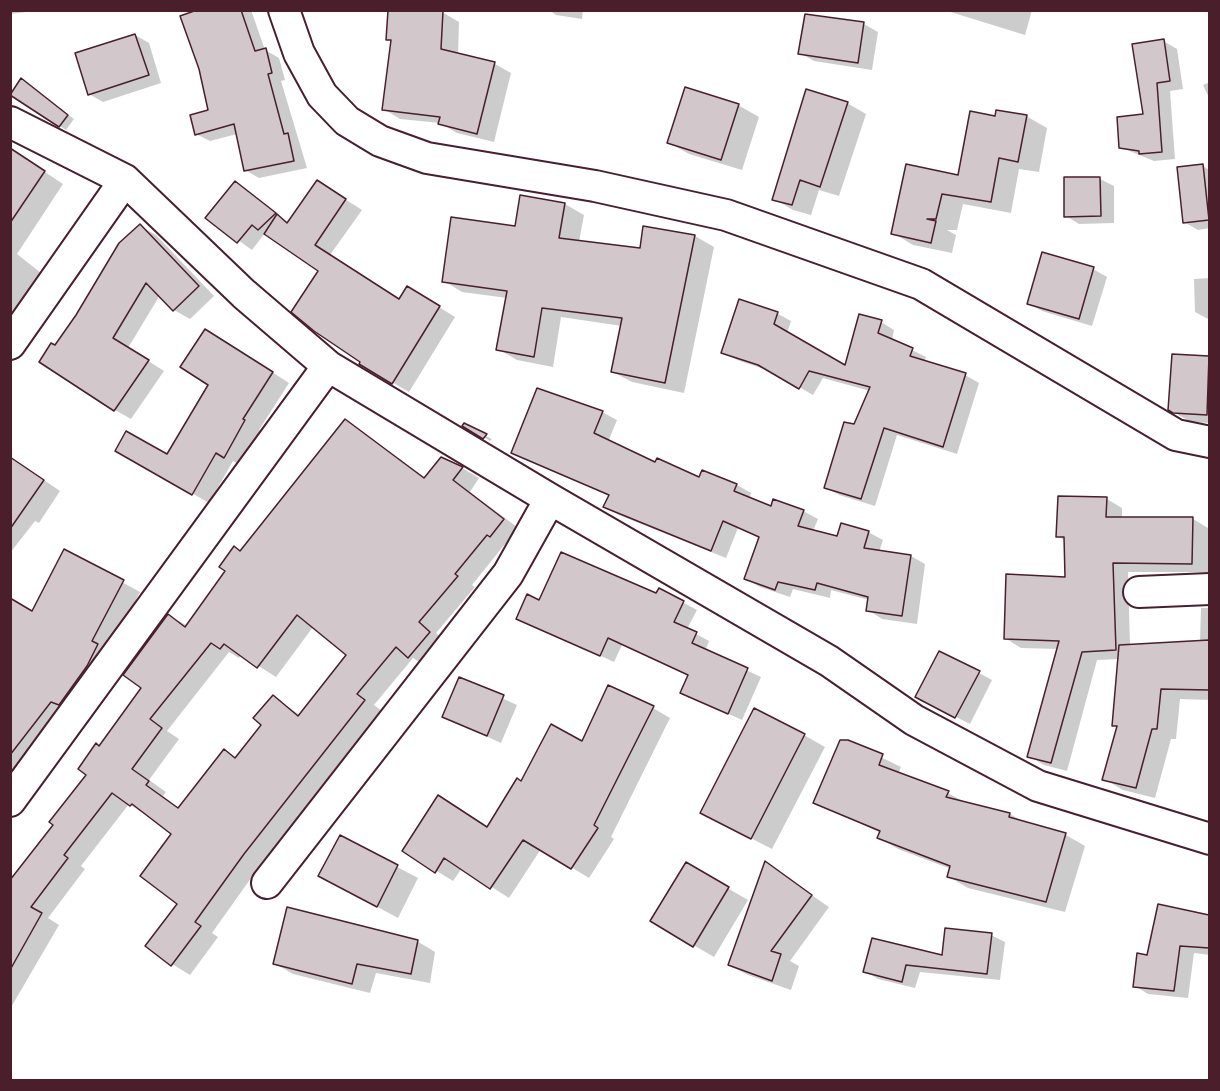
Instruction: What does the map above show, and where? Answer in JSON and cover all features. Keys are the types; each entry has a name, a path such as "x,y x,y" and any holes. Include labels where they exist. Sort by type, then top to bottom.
{"street":[{"path":"284,10 299,53 322,95 347,121 380,141 427,158 595,186 726,214 921,284 1176,435 1209,442"},
{"path":"10,122 126,180 244,294 328,366 550,499 829,661 914,720 1038,786 1209,838"},
{"path":"10,344 126,180"},
{"path":"10,801 328,366"},
{"path":"267,883 508,574 550,499"},
{"path":"1139,592 1209,589"}],"building":[{"path":"197,10 241,10 255,51 266,48 272,73 268,74 284,134 288,133 294,161 244,171 234,124 195,135 190,115 208,110 199,69 180,16"},
{"path":"388,10 443,11 441,49 495,62 477,134 438,124 440,117 382,110 391,40 386,40"},
{"path":"805,14 864,22 858,63 798,54"},
{"path":"135,34 149,75 88,95 75,53"},
{"path":"1164,39 1170,81 1157,83 1162,152 1139,154 1139,151 1119,148 1117,117 1143,114 1132,44"},
{"path":"21,78 68,115 59,127 10,95"},
{"path":"685,87 739,104 721,160 667,143"},
{"path":"806,89 848,102 820,187 800,180 792,205 772,200"},
{"path":"996,110 1027,115 1018,162 999,158 991,202 942,194 936,219 927,219 936,221 931,243 891,234 906,164 958,175 970,111 995,116"},
{"path":"10,148 45,171 10,223"},
{"path":"1203,164 1209,220 1183,223 1177,167"},
{"path":"1064,177 1100,177 1101,216 1064,217"},
{"path":"317,180 346,199 315,245 399,299 407,286 440,306 392,384 359,364 360,362 314,331 291,312 318,271 264,234 277,214 287,223"},
{"path":"235,181 276,213 258,230 252,225 237,243 205,218"},
{"path":"520,195 565,203 559,238 640,248 643,226 695,235 665,383 611,372 622,318 542,308 534,357 496,350 507,291 442,282 451,217 515,226"},
{"path":"140,224 199,286 173,311 146,283 113,338 149,360 114,411 39,362 51,343 55,345 76,315 119,243"},
{"path":"1042,252 1094,267 1079,319 1027,304"},
{"path":"739,299 778,312 774,324 845,365 859,314 882,320 878,333 913,348 910,356 966,373 943,447 884,428 861,499 824,488 844,422 854,424 870,387 809,371 799,389 758,365 721,353"},
{"path":"205,329 273,372 243,419 245,420 224,458 216,453 192,495 115,451 126,431 167,454 208,385 180,367"},
{"path":"1172,354 1209,356 1207,415 1173,413 1168,410"},
{"path":"537,388 603,411 594,433 655,462 657,458 699,477 702,470 737,484 734,491 771,506 773,499 804,510 798,526 837,536 841,523 869,531 864,548 911,555 902,616 866,611 868,597 817,583 815,590 778,582 775,590 744,579 759,537 723,521 711,551 603,507 609,495 511,453"},
{"path":"345,419 424,478 441,457 463,467 453,480 504,519 490,537 487,535 455,574 458,576 419,622 430,632 408,658 396,647 357,694 365,700 244,854 195,922 201,926 171,966 145,946 177,904 140,876 171,834 132,804 130,806 112,793 64,855 68,858 31,907 42,913 10,970 10,880 53,825 49,822 86,775 78,769 96,743 99,746 141,688 123,675 168,614 185,627 225,571 219,567 234,546 240,551","holes":["297,615 346,655 298,716 273,695 253,718 261,725 235,758 224,749 178,808 146,785 149,781 132,769 162,728 150,719 211,643 220,649 224,644 257,668"]},
{"path":"464,423 487,434 483,439 462,426"},
{"path":"10,457 44,480 10,529"},
{"path":"1058,496 1107,497 1106,517 1193,517 1192,564 1113,563 1116,650 1082,652 1051,763 1027,757 1059,641 1004,639 1006,574 1065,577 1064,537 1056,537"},
{"path":"64,549 124,580 92,641 98,644 87,666 59,705 51,702 10,755 10,598 32,611"},
{"path":"561,552 656,593 659,588 684,601 674,622 697,632 692,643 748,668 728,714 680,693 688,675 608,638 600,656 516,619 527,594 539,600"},
{"path":"1209,640 1209,690 1161,689 1157,729 1152,729 1136,788 1102,780 1117,726 1112,726 1119,645"},
{"path":"939,651 980,671 955,718 915,697"},
{"path":"459,677 504,695 487,736 442,717"},
{"path":"608,685 654,706 594,825 598,828 571,869 523,840 490,889 444,858 435,873 402,851 438,795 487,827 517,778 521,781 551,724 582,741"},
{"path":"754,708 805,734 751,839 700,813"},
{"path":"840,740 848,740 883,754 879,765 949,791 946,797 1010,813 1009,817 1066,833 1046,902 947,877 950,866 877,838 880,831 813,803"},
{"path":"340,835 398,865 377,907 318,876"},
{"path":"765,861 812,895 771,951 781,954 772,981 728,965"},
{"path":"686,862 729,887 693,947 650,921"},
{"path":"1158,904 1209,915 1209,948 1180,946 1174,991 1133,987 1137,953 1147,955"},
{"path":"287,907 418,940 411,974 357,964 352,984 273,964"},
{"path":"945,928 992,933 987,974 906,965 902,982 863,972 872,938 942,955"}]}
